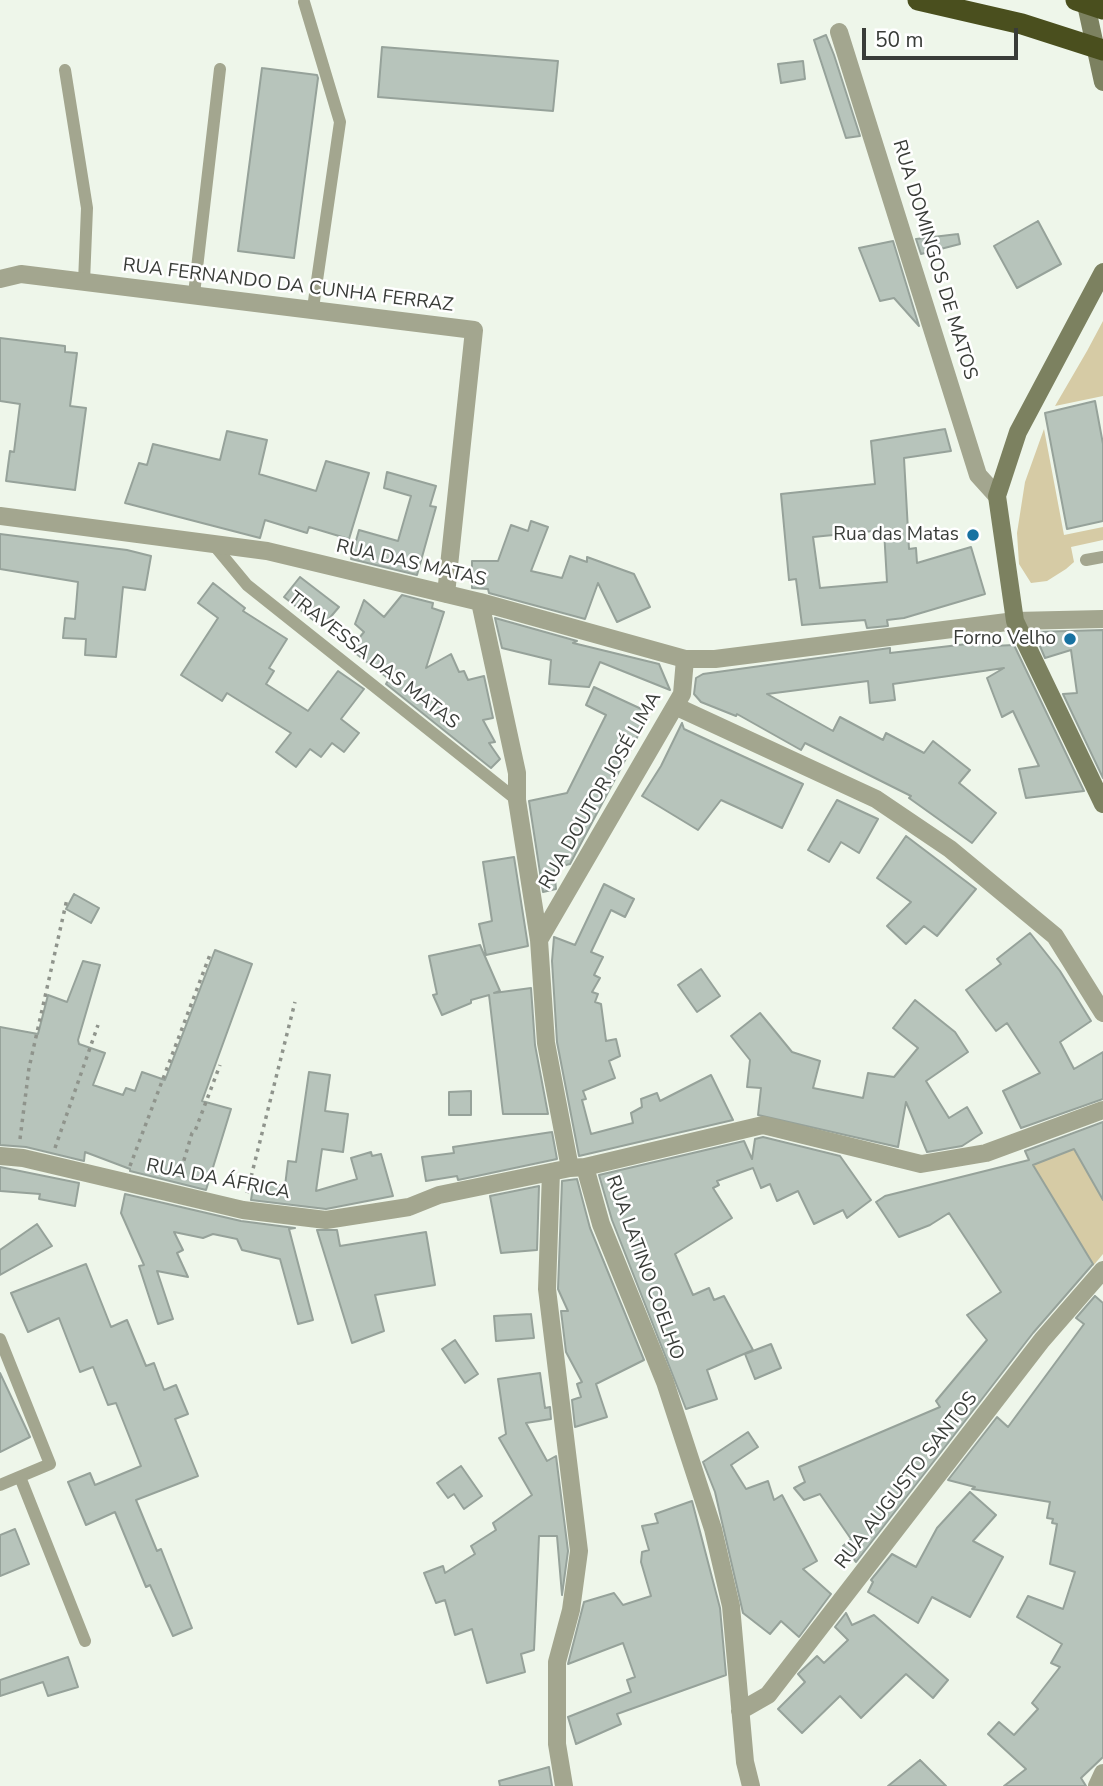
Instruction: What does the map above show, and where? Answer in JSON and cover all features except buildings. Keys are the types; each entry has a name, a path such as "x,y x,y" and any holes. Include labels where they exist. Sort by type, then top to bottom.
{"highway":[{"path":"918,0 1022,24 1103,50"},
{"path":"1076,0 1103,9"}],"main road":[{"path":"1085,0 1103,82"},
{"path":"1103,272 1018,432 997,496 1016,621 1103,804"}],"street":[{"name":"RUA DOMINGOS DE MATOS","path":"839,32 874,134 978,475 997,496"},
{"name":"RUA FERNANDO DA CUNHA FERRAZ","path":"0,279 21,274 474,330 446,594"},
{"name":"RUA DAS MATAS","path":"0,516 267,551 480,602 685,659 715,659 1016,621 1103,619"},
{"name":"RUA LATINO COELHO","path":"480,602 502,692 517,773 517,800 539,940 546,1043 578,1167 665,1382 713,1529 731,1606 745,1762 751,1786"},
{"name":"RUA DOUTOR JOSÉ LIMA","path":"539,940 682,694 685,659"},
{"path":"675,706 876,799 950,849 1055,936 1103,1013"},
{"name":"RUA DA ÁFRICA","path":"8,1157 49,1164 243,1210 326,1220 409,1207 439,1195 763,1125 921,1164 986,1153 1103,1110"},
{"path":"551,1172 547,1289 579,1551 570,1610 556,1662 557,1744 564,1786"},
{"name":"RUA AUGUSTO SANTOS","path":"740,1711 768,1695 1042,1340 1103,1270"},
{"path":"1097,1786 1103,1773"}],"lane":[{"path":"304,2 340,122 313,308"},
{"path":"194,294 220,69"},
{"path":"65,70 87,208 84,282"},
{"name":"TRAVESSA DAS MATAS","path":"213,544 247,585 517,800"},
{"path":"1086,560 1103,557"},
{"path":"0,1339 50,1464 0,1485"},
{"path":"20,1477 85,1641"}],"path":[{"path":"8,1157 67,899"},
{"path":"124,1182 211,952"},
{"path":"243,1210 295,1002"},
{"path":"49,1164 98,1025"},
{"path":"174,1194 192,1133 220,1065"}],"shaded area":[{"path":"1103,321 1103,396 1055,406 1087,351"},
{"path":"1044,429 1064,535 1103,527 1103,540 1071,547 1074,562 1047,581 1031,583 1019,564 1017,533 1025,482"},
{"path":"1074,1149 1103,1200 1103,1254 1093,1266 1033,1164"}],"place":[{"name":"Rua das Matas","path":"973,535"},
{"name":"Forno Velho","path":"1070,639"}]}
